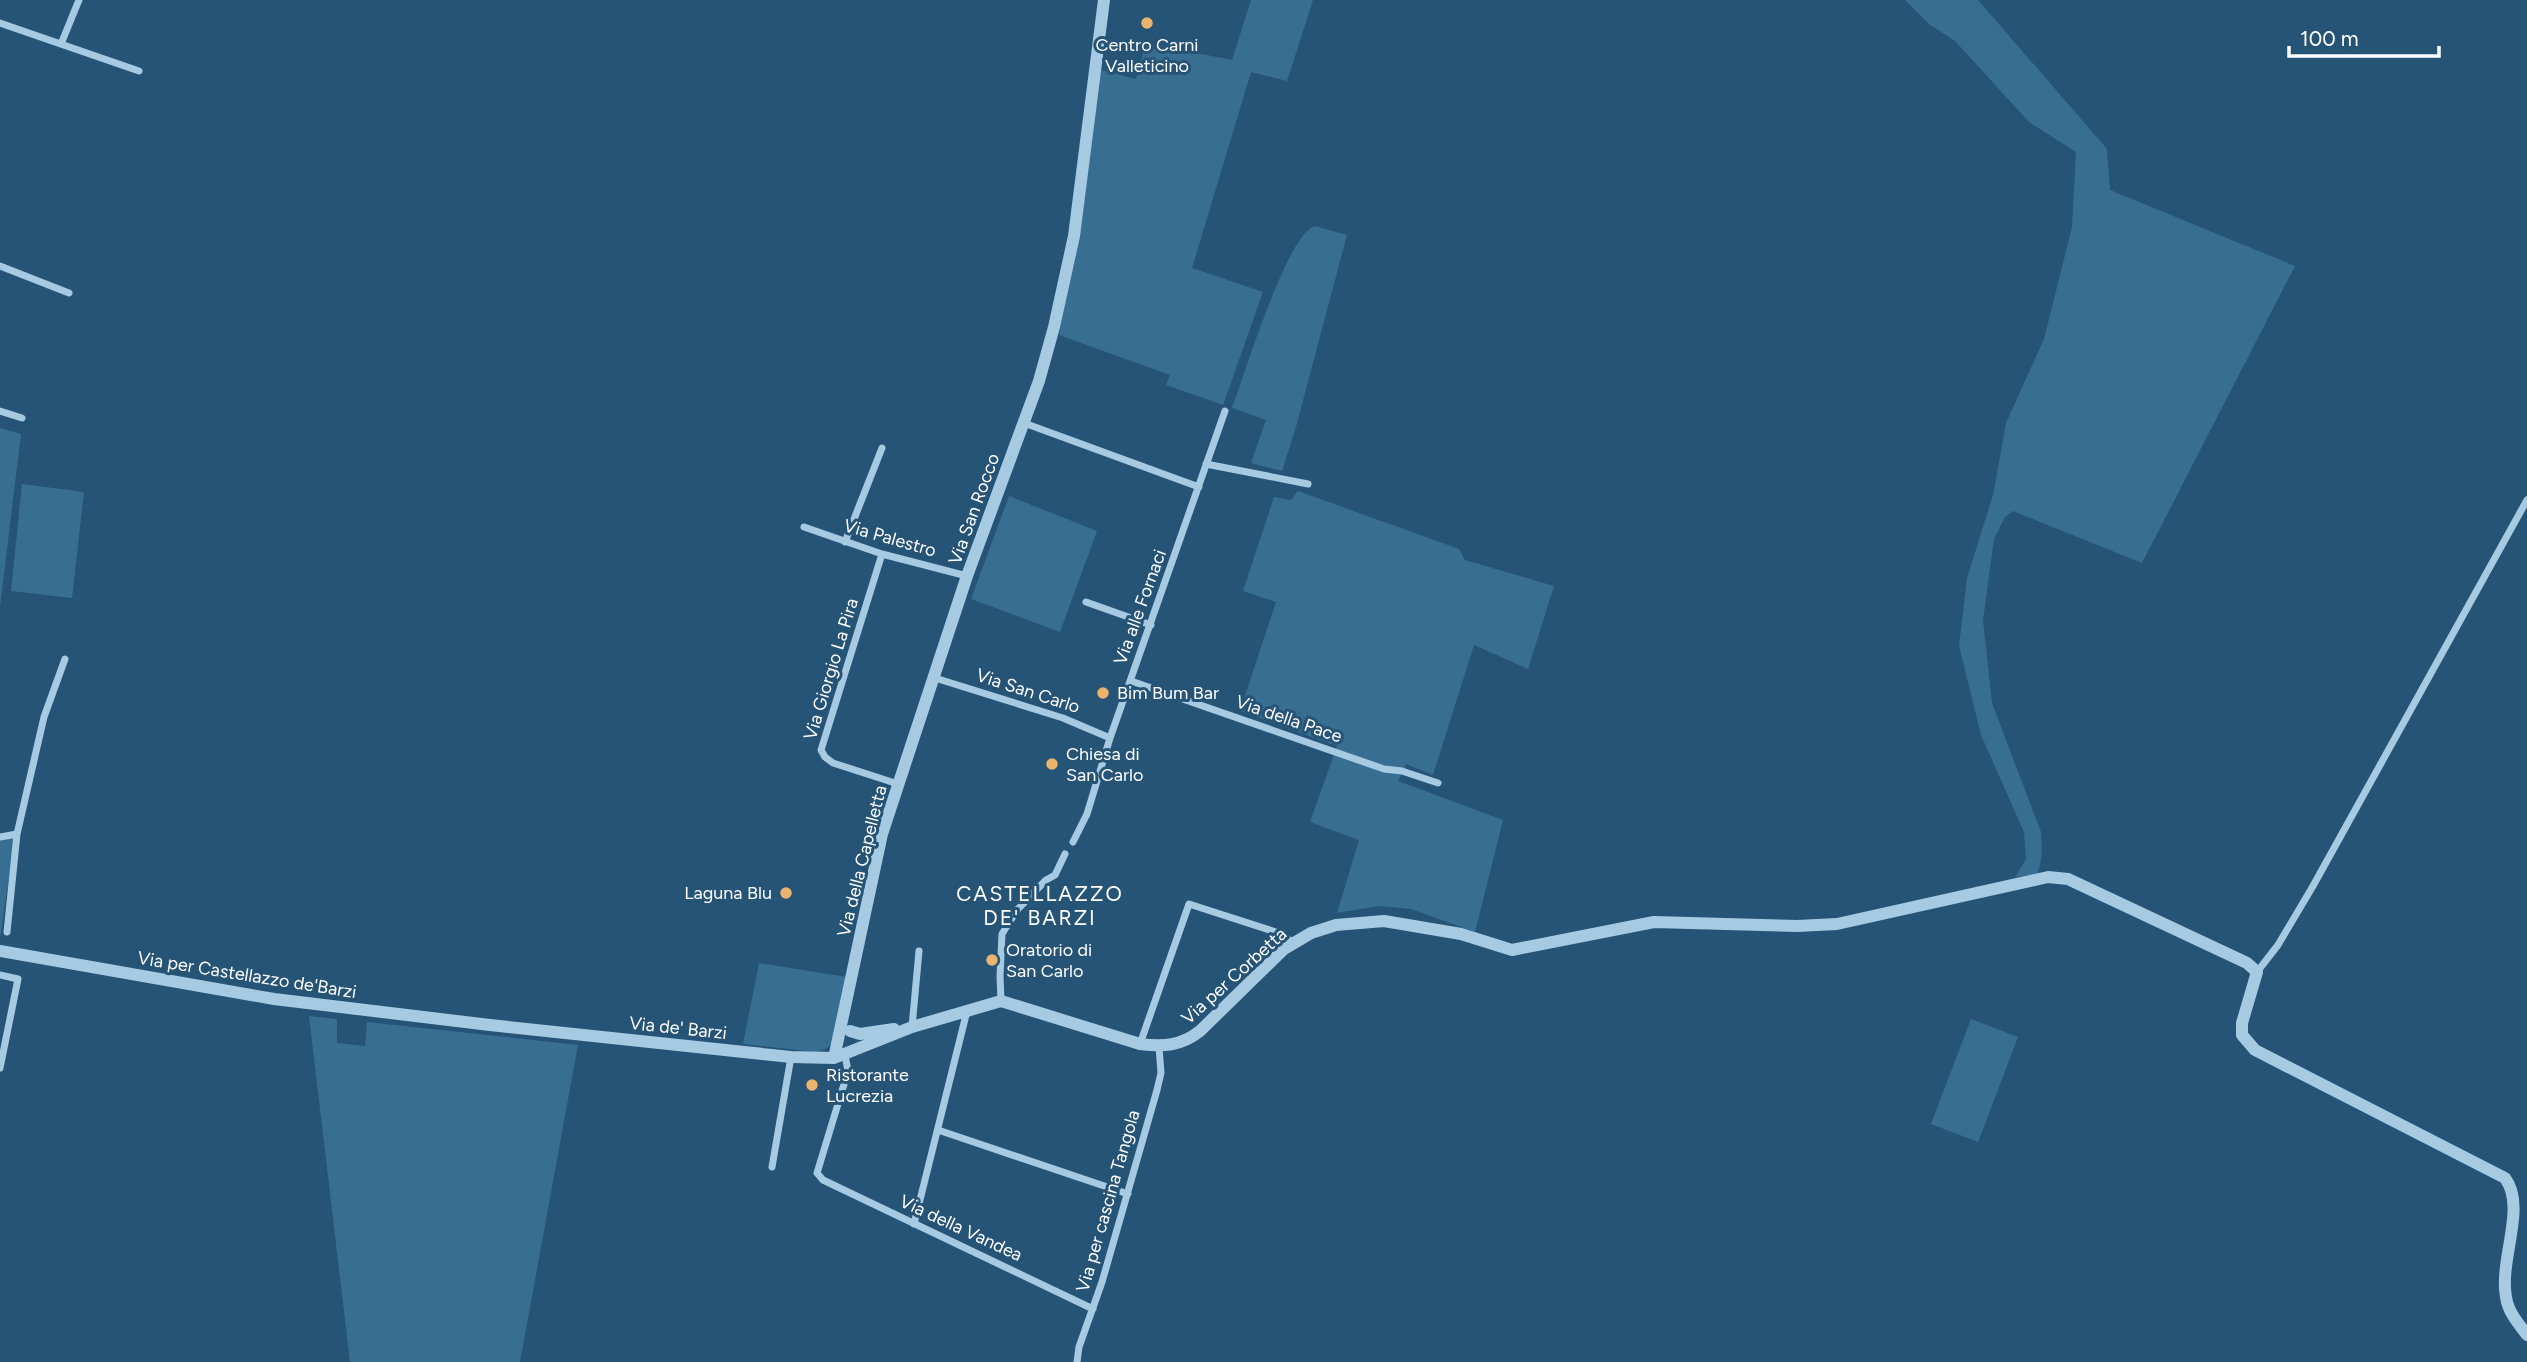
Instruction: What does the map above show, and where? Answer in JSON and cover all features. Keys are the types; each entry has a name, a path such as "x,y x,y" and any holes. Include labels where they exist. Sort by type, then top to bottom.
{"street":[{"path":"61,44 79,0"},
{"name":"Via San Rocco","path":"935,678 967,576 1024,423 1047,352 1074,236 1104,0"},
{"path":"0,23 139,71"},
{"path":"0,266 69,293"},
{"path":"0,411 22,418"},
{"name":"Via alle Fornaci","path":"1073,842 1087,814 1110,737 1225,411"},
{"path":"1024,423 1199,487"},
{"path":"845,542 882,448"},
{"path":"1206,464 1308,484"},
{"path":"2527,500 2313,886 2265,965 2257,972 2242,1023 2242,1035 2255,1050 2514,1185 2521,1205 2505,1296 2510,1312 2527,1335"},
{"name":"Via Palestro","path":"804,527 882,554 967,576"},
{"name":"Via Giorgio La Pira","path":"882,554 821,750 825,757 833,762 898,784"},
{"path":"1086,602 1151,625"},
{"path":"7,932 17,834 44,717 65,659"},
{"name":"Via della Capelletta","path":"840,1057 843,1016 882,834 935,678"},
{"name":"Via San Carlo","path":"935,678 1063,718 1110,737"},
{"name":"Via della Pace","path":"1131,681 1384,769 1402,771 1438,783"},
{"path":"0,837 17,834"},
{"path":"849,1031 860,1034 912,1027 1001,1001 1002,934 1017,910 1046,880 1055,875 1065,855"},
{"name":"Via per Corbetta","path":"1001,1001 1140,1044 1159,1046 1188,1041 1293,943 1311,933 1336,925 1384,921 1461,934 1512,950 1654,922 1797,926 1837,924 2048,877 2068,879 2247,962 2257,972"},
{"path":"1140,1044 1189,904 1282,934 1293,943"},
{"name":"Via per Castellazzo de'Barzi","path":"0,951 274,999 489,1025"},
{"path":"912,1027 919,951"},
{"path":"0,975 18,979 0,1069"},
{"path":"914,1224 967,1011"},
{"path":"840,1057 849,1031 843,1016"},
{"name":"Via de' Barzi","path":"489,1025 791,1057 840,1057 912,1027"},
{"name":"Via per cascina Tangola","path":"1077,1362 1079,1347 1128,1194 1161,1073 1159,1046"},
{"path":"772,1167 791,1057"},
{"name":"Via della Vandea","path":"840,1057 848,1071 817,1173 823,1181 1093,1309"},
{"path":"938,1130 1128,1194"}],"shaded area":[{"path":"1251,0 1313,0 1287,81 1251,72 1192,268 1263,292 1223,405 1166,385 1170,375 1059,335 1077,236 1101,70 1136,79 1146,43 1232,60"},
{"path":"1905,0 1978,0 2107,149 2110,190 2295,266 2142,563 2013,511 2005,517 1994,539 1983,620 1992,703 2041,832 2042,848 2037,874 2015,877 2026,859 2024,832 1981,735 1959,646 1967,578 1993,495 2006,423 2044,339 2072,227 2076,152 2029,122 1955,41 1929,24"},
{"path":"1315,226 1347,235 1282,471 1251,463 1266,420 1232,408 1280,278 1304,235"},
{"path":"0,428 21,434 0,607"},
{"path":"22,484 84,492 72,598 11,591"},
{"path":"1298,491 1459,549 1465,560 1554,586 1528,669 1474,645 1433,775 1406,764 1398,781 1503,820 1475,932 1411,909 1379,906 1337,913 1359,840 1310,822 1337,746 1240,711 1276,602 1243,591 1274,497 1291,500"},
{"path":"1009,496 1097,531 1060,632 971,599"},
{"path":"15,837 0,938 0,839"},
{"path":"759,963 847,977 832,1043 826,1049 816,1052 743,1044"},
{"path":"309,1016 337,1019 337,1043 365,1046 367,1022 578,1045 520,1362 350,1362"},
{"path":"1971,1019 2018,1037 1978,1142 1931,1124"}],"place":[{"name":"Centro Carni Valleticino","path":"1147,23"},
{"name":"Bim Bum Bar","path":"1103,693"},
{"name":"Chiesa di San Carlo","path":"1052,764"},
{"name":"Laguna Blu","path":"786,893"},
{"name":"Oratorio di San Carlo","path":"992,960"},
{"name":"Ristorante Lucrezia","path":"812,1085"}],"district":[{"name":"CASTELLAZZO DE' BARZI","path":"1040,905"}]}
